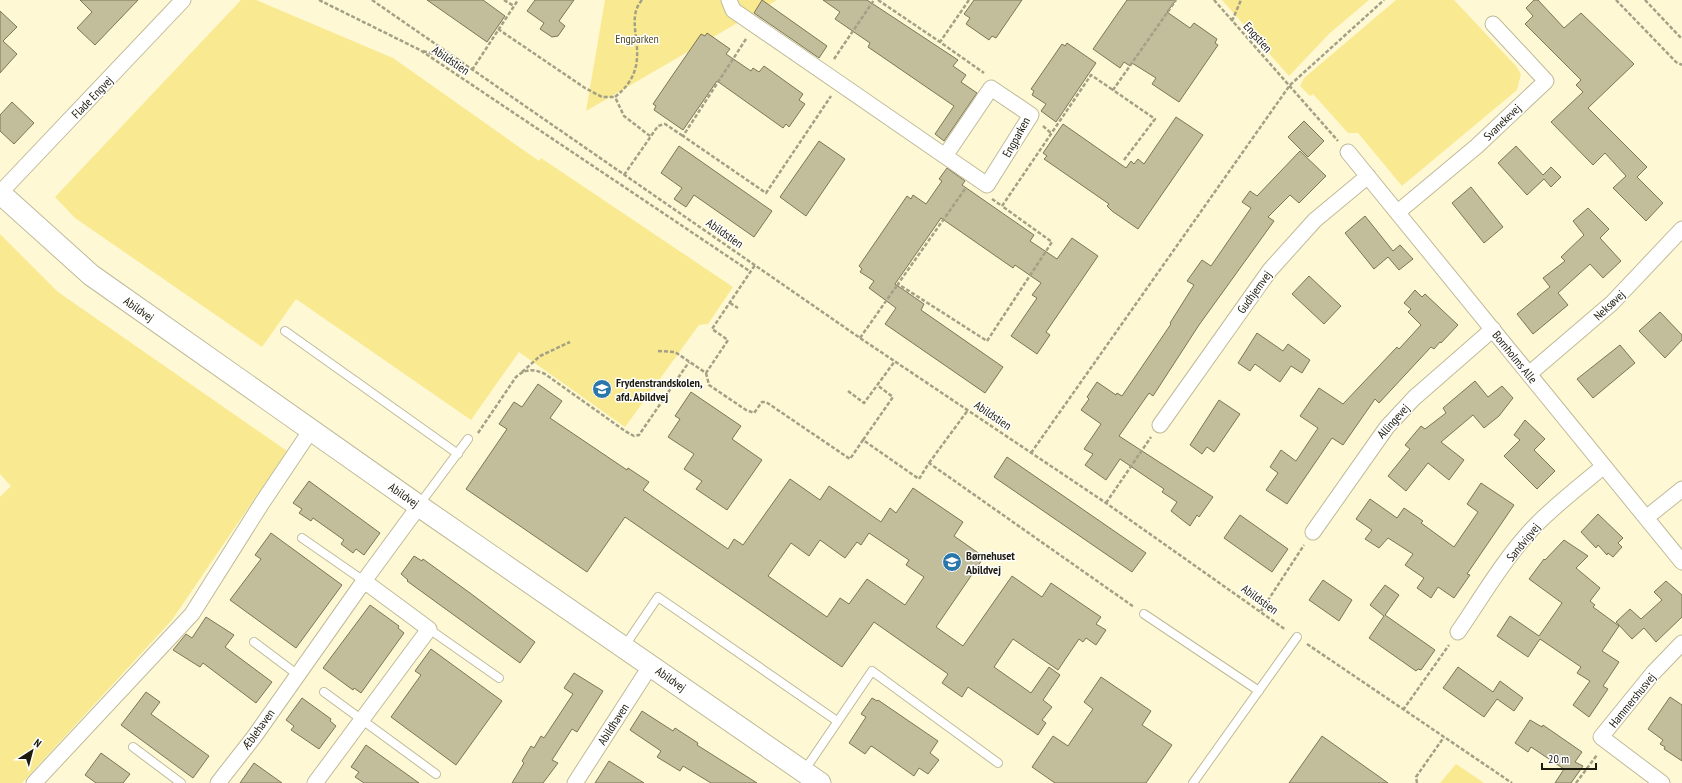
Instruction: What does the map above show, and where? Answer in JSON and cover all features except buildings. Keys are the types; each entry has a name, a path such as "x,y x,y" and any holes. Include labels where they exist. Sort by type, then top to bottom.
{"street":[{"name":"Flade Engvej","path":"0,193 183,0"},
{"name":"Engparken","path":"729,0 733,10 988,185 1031,115 991,88"},
{"name":"Svanekevej","path":"1398,212 1477,146 1546,81 1494,24"},
{"path":"945,156 991,88"},
{"name":"Bornholms Alle","path":"1348,152 1682,562"},
{"name":"Gudhjemvej","path":"1160,425 1270,270 1315,220 1368,176"},
{"name":"Abildvej","path":"0,193 91,275 419,506 811,777"},
{"name":"Neksøvej","path":"1529,374 1612,303 1682,229"},
{"name":"Allingevej","path":"1313,532 1387,427 1414,398 1493,329"},
{"path":"34,783 192,614 311,430"},
{"name":"Sandvigvej","path":"1458,632 1510,557 1532,529 1552,509 1604,466"},
{"path":"1646,518 1682,489"},
{"name":"Æblehaven","path":"218,783 254,737 419,506"},
{"path":"315,783 429,629 364,581"},
{"name":"Hammershusvej","path":"1662,783 1601,737 1652,673 1682,643"},
{"name":"Abildhaven","path":"575,783 651,665"}],"lane":[{"path":"285,332 458,454"},
{"path":"419,506 468,439"},
{"path":"302,538 364,581"},
{"path":"624,647 658,597 837,721"},
{"path":"1144,614 1259,691"},
{"path":"429,629 499,678"},
{"path":"1193,783 1297,637"},
{"path":"254,642 298,675"},
{"path":"811,777 837,721 872,671 998,763"},
{"path":"324,692 361,721 436,774"},
{"path":"133,746 181,783"}],"path":[{"name":"Abildstien","path":"319,0 420,50 751,272"},
{"name":"Abildstien","path":"372,0 860,338 1106,503 1297,637 1512,783"},
{"path":"504,0 514,6"},
{"path":"472,70 518,0"},
{"path":"616,98 627,85 637,66 638,46 635,29 635,13 642,0"},
{"path":"824,73 874,0"},
{"path":"878,0 988,76 991,88"},
{"path":"940,42 968,0"},
{"path":"1113,90 1176,0"},
{"name":"Engstien","path":"1214,0 1348,152"},
{"path":"1232,21 1241,0"},
{"path":"1031,453 1290,85 1384,0"},
{"path":"1616,0 1676,62 1682,65"},
{"path":"1645,0 1682,39"},
{"path":"683,136 755,25"},
{"path":"498,29 585,88 602,97 616,98"},
{"name":"Abildstien","path":"420,50 463,63"},
{"path":"898,284 986,341 1052,242 1002,206 1091,75 1155,119 1124,160"},
{"path":"624,175 650,136 658,126 664,124 766,193 839,83"},
{"path":"616,98 624,116 650,136"},
{"path":"860,338 974,176"},
{"path":"755,265 712,329 728,340 706,372 709,385 746,410 754,413 762,402 766,402 850,459 892,397 877,385"},
{"path":"730,303 738,308"},
{"path":"468,439 476,435 521,372 530,363 540,356 570,342"},
{"path":"658,351 675,352 688,362 706,372"},
{"path":"848,391 864,403 895,361"},
{"path":"521,372 534,370 545,374 634,436 639,435 688,362"},
{"path":"864,440 919,479 968,410"},
{"path":"1106,503 1160,425"},
{"path":"930,463 1144,614"},
{"path":"1261,611 1313,532"},
{"path":"1403,710 1458,632"},
{"path":"1417,783 1416,777 1444,737"},
{"path":"1576,783 1607,741"}],"green space":[{"path":"241,0 256,0 393,58 539,161 541,158 733,287 708,324 699,325 625,427 519,352 471,420 296,299 262,347 75,218 55,197"},
{"name":"Engparken","path":"605,0 777,0 586,111"},
{"path":"1222,0 1369,0 1330,33 1289,76"},
{"path":"1396,0 1454,0 1516,66 1521,74 1517,90 1402,186 1358,133 1348,133 1313,94 1310,96 1300,86 1304,78"},
{"path":"0,234 58,292 287,451 172,620 22,783 0,783 0,497 11,486 0,474"},
{"path":"1456,764 1484,783 1440,783"}],"place":[{"name":"Frydenstrandskolen, afd. Abildvej","path":"602,389"},
{"name":"Børnehuset Abildvej","path":"952,562"}]}
